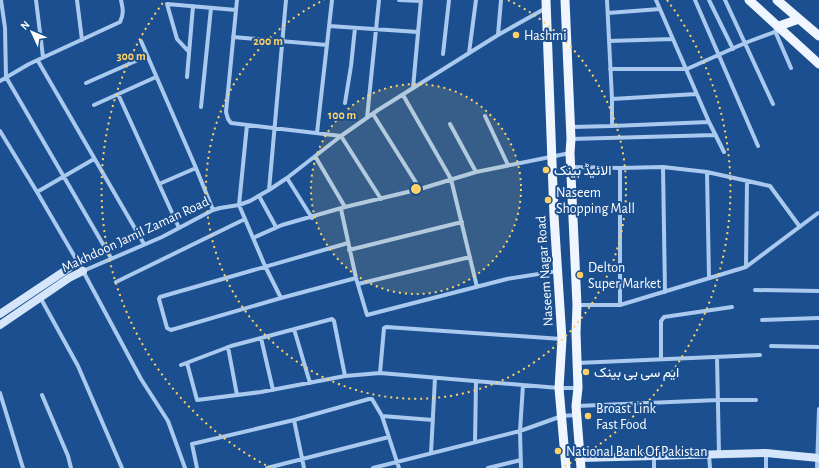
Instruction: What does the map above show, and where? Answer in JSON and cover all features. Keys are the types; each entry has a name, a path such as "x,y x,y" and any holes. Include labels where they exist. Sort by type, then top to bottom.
{"main road":[{"name":"Naseem Nagar Road","path":"565,0 577,305 576,333 578,388 576,410 582,468"},
{"path":"749,0 819,64"},
{"path":"782,1 799,19 818,34"},
{"name":"Naseem Nagar Road","path":"546,4 553,156 554,216 562,340 559,388 566,468"},
{"path":"779,29 799,19"}],"street":[{"path":"1,0 5,28 6,77 111,258"},
{"path":"36,0 43,57"},
{"path":"77,0 82,40"},
{"path":"0,82 6,77 43,57 120,22 123,17 124,10 121,0"},
{"path":"181,5 182,0"},
{"path":"237,0 226,112 228,119 231,123 341,136 381,199"},
{"path":"269,190 286,0"},
{"path":"317,133 332,0"},
{"path":"367,118 379,0"},
{"path":"399,0 421,1 413,88"},
{"path":"443,54 449,0"},
{"path":"469,53 476,0"},
{"path":"498,35 501,0"},
{"path":"607,0 612,126"},
{"path":"656,0 709,122 724,152"},
{"path":"695,0 758,146"},
{"path":"709,0 733,49"},
{"path":"725,0 772,104"},
{"name":"Makhdoon Jamil Zaman Road","path":"0,325 39,297 83,271 162,237 213,210 239,205 259,196 287,178 367,118 546,4"},
{"path":"189,52 177,39 167,5 236,10"},
{"path":"187,77 193,6"},
{"path":"201,107 211,8"},
{"path":"608,13 660,9"},
{"path":"329,26 418,32"},
{"path":"345,103 355,28"},
{"path":"610,69 686,69 779,29 790,68"},
{"path":"233,37 327,45"},
{"path":"609,41 673,39"},
{"path":"141,41 213,210"},
{"path":"86,83 147,56"},
{"path":"38,61 144,244"},
{"path":"94,105 156,77"},
{"path":"118,94 179,228"},
{"path":"612,99 697,94"},
{"path":"403,95 452,179 477,287"},
{"path":"373,114 420,189"},
{"path":"485,116 508,165"},
{"path":"570,127 709,122"},
{"path":"450,124 476,172"},
{"path":"247,125 239,205 265,266 281,298"},
{"path":"0,131 78,262 141,379 168,421 185,468"},
{"path":"571,139 716,135"},
{"path":"253,238 276,227 343,208 420,189 476,172 553,156 570,154"},
{"path":"316,156 343,208 348,243 367,316 507,279 558,271"},
{"path":"37,192 94,159"},
{"path":"571,167 663,167 707,172 770,186 800,227"},
{"path":"663,167 665,292"},
{"path":"159,184 196,168"},
{"path":"620,168 620,305"},
{"path":"707,172 709,278"},
{"path":"287,178 312,218"},
{"path":"746,267 747,181"},
{"path":"259,196 276,227"},
{"path":"577,305 620,305 746,267 818,213"},
{"path":"116,282 245,219"},
{"path":"350,250 462,222"},
{"path":"348,243 160,297 159,299 167,328 171,330 356,278"},
{"path":"358,284 470,257"},
{"name":"Makhdoon Jamil Zaman Road","path":"0,314 78,262"},
{"path":"755,290 819,291"},
{"path":"39,297 78,366 122,468"},
{"path":"661,358 661,321 664,317 732,307"},
{"path":"762,320 819,318"},
{"path":"181,365 228,347 329,319 334,321 345,376"},
{"path":"380,373 384,328 386,327 562,340"},
{"path":"294,329 310,383"},
{"path":"261,338 273,390"},
{"path":"771,346 819,347"},
{"path":"228,347 237,395"},
{"path":"577,363 661,358 760,355"},
{"path":"717,357 719,454"},
{"path":"187,363 197,400 273,390 345,376 380,373 559,388 578,388"},
{"path":"431,453 435,378"},
{"path":"474,442 476,381"},
{"path":"521,468 520,431 523,385"},
{"path":"0,393 23,468"},
{"path":"42,395 68,456 71,468"},
{"path":"197,468 192,444 294,420 369,399 372,399 382,416 399,468"},
{"path":"373,468 520,431 576,410 718,400 756,400"},
{"path":"817,468 819,409"},
{"path":"382,416 433,420"},
{"path":"294,420 304,468"},
{"path":"267,468 388,436"},
{"path":"766,453 766,468"},
{"path":"581,458 766,453 818,458"},
{"path":"709,455 710,468"},
{"path":"654,456 654,468"},
{"path":"488,468 521,460"}],"place":[{"name":"Hashmi","path":"516,35"},
{"name":"الائیڈ بینک","path":"546,170"},
{"name":"Naseem Shopping Mall","path":"548,200"},
{"name":"Delton Super Market","path":"580,275"},
{"name":"ایم سی بی بینک","path":"586,372"},
{"name":"Broast Link Fast Food","path":"588,416"},
{"name":"National Bank Of Pakistan","path":"558,451"}]}
